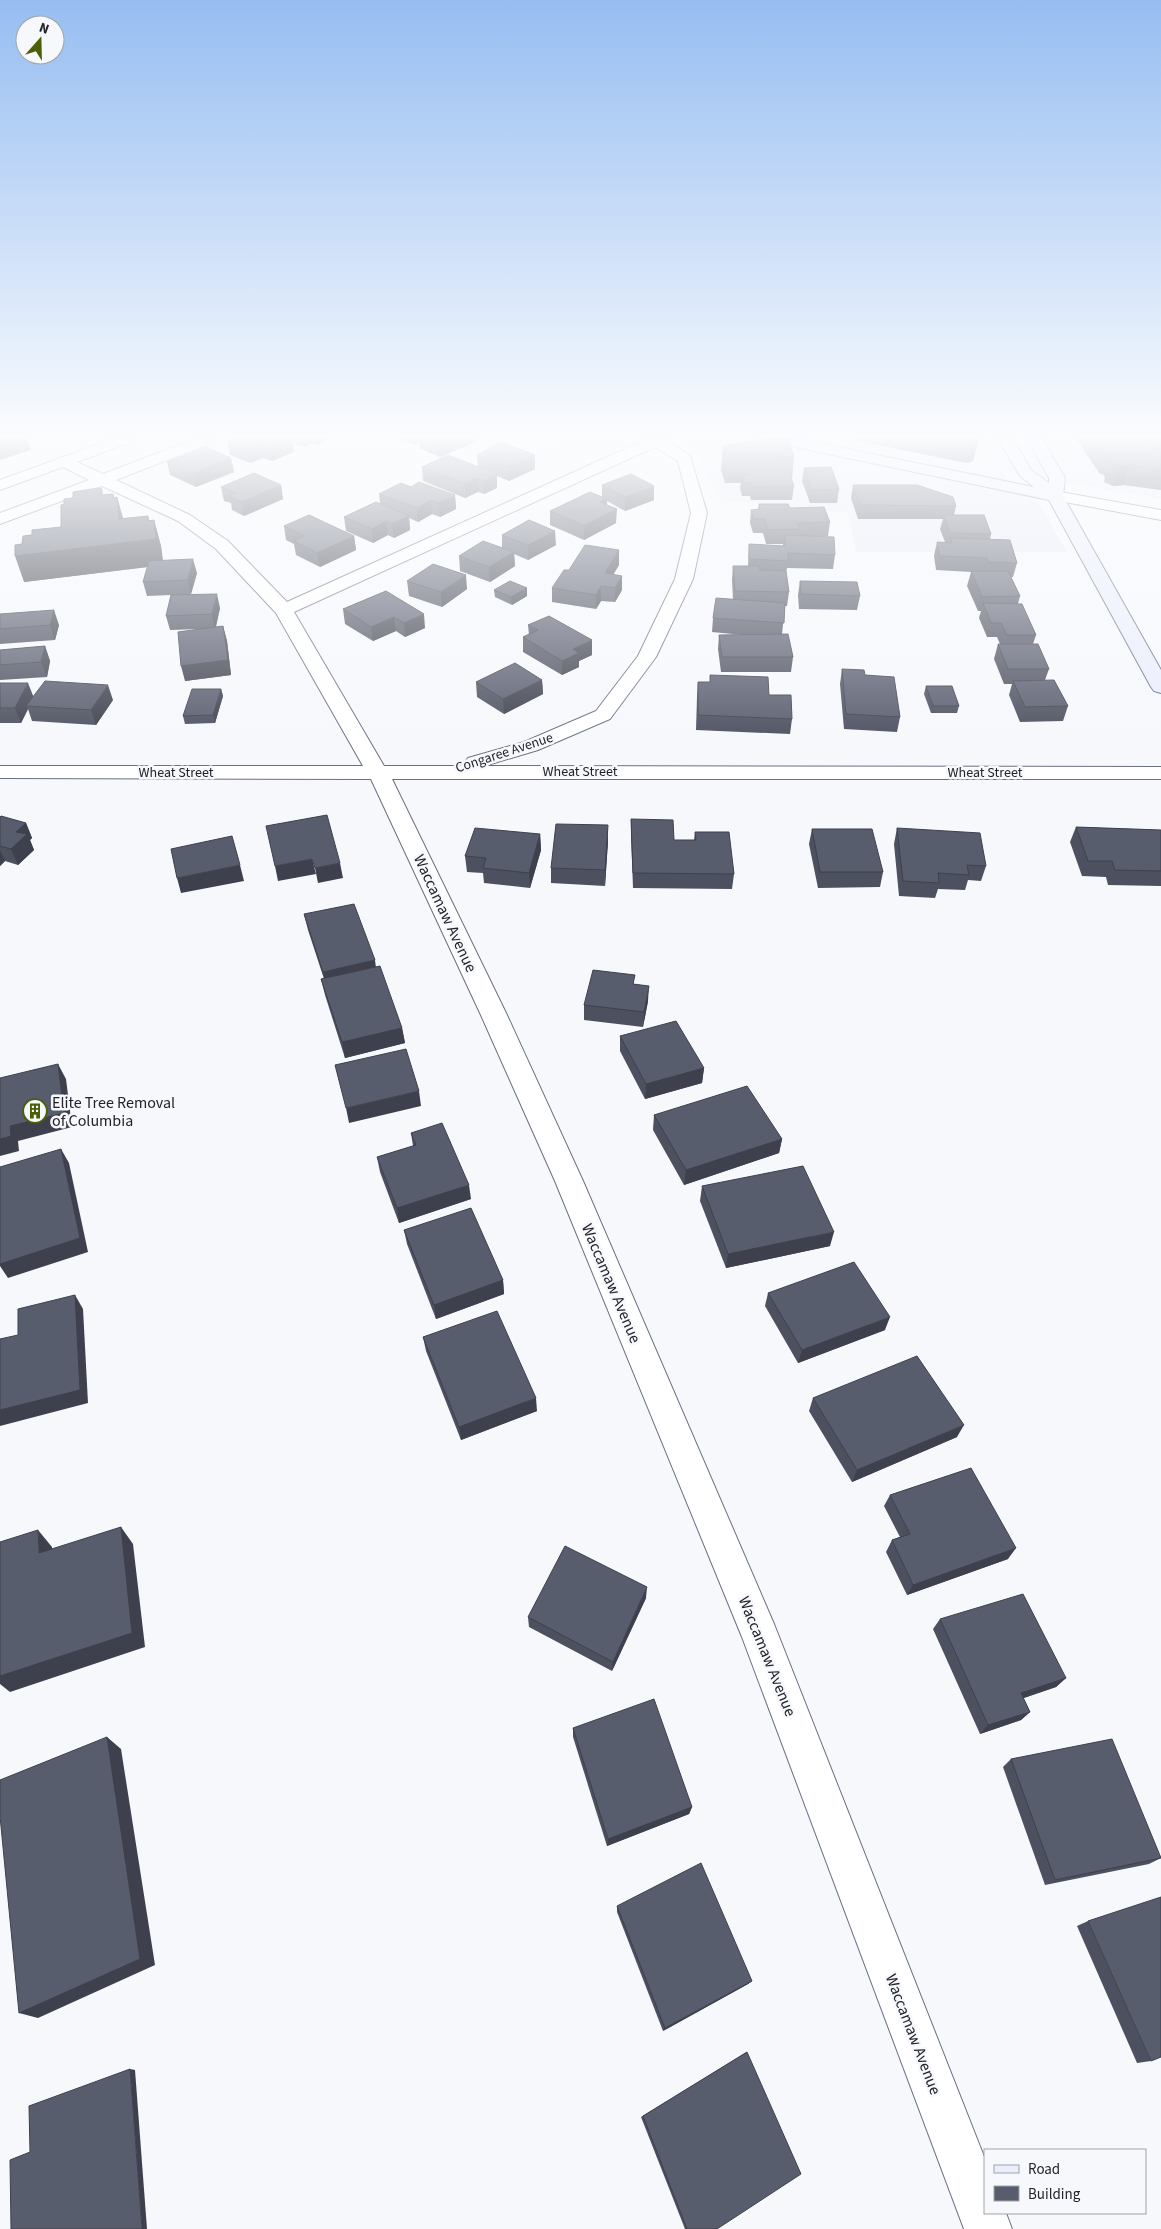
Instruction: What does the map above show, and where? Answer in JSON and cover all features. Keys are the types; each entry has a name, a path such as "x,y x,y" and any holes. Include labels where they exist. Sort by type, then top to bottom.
{"main road":[{"path":"1081,543 1161,687"}],"street":[{"name":"Waccamaw Avenue","path":"219,543 284,610 376,773 386,787 485,995 569,1181 761,1637 988,2229"},
{"path":"284,610 431,543"},
{"name":"Congaree Avenue","path":"445,771 531,746 603,715 647,657 684,579 692,543"},
{"name":"Wheat Street","path":"0,772 1161,772"}],"shaded area":[{"path":"854,543 1062,543 1067,552 856,552"}],"building":[{"path":"123,543 15,556 15,545"},
{"path":"297,543 339,543 317,553"},
{"path":"480,543 489,543 514,552 489,567 459,556"},
{"path":"785,543 834,543 835,555 788,553 788,561 749,559 749,544 785,546"},
{"path":"937,543 1011,543 1017,563 988,562 987,558 940,556"},
{"path":"585,545 619,550 605,573 622,576 615,588 601,586 596,595 552,588 564,570 569,570"},
{"path":"193,559 188,580 143,582 149,561"},
{"path":"433,564 466,575 441,592 407,581"},
{"path":"733,566 759,566 760,570 786,571 789,592 735,591"},
{"path":"971,571 1008,571 1020,596 982,597"},
{"path":"510,581 527,588 511,597 494,590"},
{"path":"800,581 857,582 860,596 801,594"},
{"path":"386,591 424,614 404,623 394,617 371,627 343,609"},
{"path":"217,594 212,614 166,616 171,595"},
{"path":"716,598 785,603 784,623 713,618"},
{"path":"983,603 1022,604 1036,635 1007,635 1001,623 991,623"},
{"path":"54,610 50,625 0,629 0,614"},
{"path":"549,616 592,640 573,649 579,653 562,661 523,637 538,630 528,625"},
{"path":"223,626 228,660 181,666 178,632"},
{"path":"788,634 793,657 722,657 719,635"},
{"path":"998,644 1038,644 1049,669 1008,669"},
{"path":"45,646 41,662 0,665 0,650"},
{"path":"515,663 542,680 503,699 476,682"},
{"path":"842,669 864,670 865,675 894,677 900,717 846,714"},
{"path":"710,675 768,677 769,695 791,695 792,719 698,715 698,682 710,682"},
{"path":"1054,680 1068,706 1025,707 1013,681"},
{"path":"45,681 108,685 91,710 26,706"},
{"path":"0,683 28,683 15,708 0,708"},
{"path":"926,686 952,686 959,706 933,706"},
{"path":"192,689 221,689 213,715 183,716"},
{"path":"327,815 340,863 315,868 312,859 275,866 266,826"},
{"path":"1,816 26,823 16,832 27,834 11,849 0,846"},
{"path":"631,819 673,820 674,840 696,840 695,832 729,832 734,874 633,873"},
{"path":"556,824 608,825 605,870 551,868"},
{"path":"1076,827 1161,830 1161,871 1115,870 1112,861 1088,861"},
{"path":"475,828 540,834 529,873 483,868 486,858 465,856"},
{"path":"897,828 980,833 986,866 967,865 969,875 938,873 939,883 903,881"},
{"path":"812,829 872,829 883,872 820,872"},
{"path":"232,836 240,865 177,878 171,849"},
{"path":"354,904 375,960 323,972 304,914"},
{"path":"380,966 402,1028 342,1042 321,979"},
{"path":"593,970 635,975 633,984 649,986 644,1012 584,1005"},
{"path":"676,1021 704,1068 646,1084 620,1036"},
{"path":"406,1049 419,1091 346,1108 335,1065"},
{"path":"58,1064 64,1113 10,1126 11,1136 0,1139 0,1078"},
{"path":"747,1086 782,1139 686,1170 654,1115"},
{"path":"442,1123 469,1185 397,1208 377,1157 416,1145 411,1133"},
{"path":"61,1149 80,1238 0,1264 0,1167"},
{"path":"803,1166 834,1232 728,1254 702,1186"},
{"path":"471,1208 503,1280 434,1305 404,1230"},
{"path":"854,1262 890,1317 802,1350 768,1293"},
{"path":"75,1295 80,1390 0,1410 0,1339 18,1335 18,1309"},
{"path":"497,1311 536,1398 459,1427 423,1337"},
{"path":"917,1356 964,1425 857,1470 813,1398"},
{"path":"971,1468 1016,1548 913,1585 892,1540 910,1534 890,1495"},
{"path":"121,1527 132,1633 0,1676 0,1542 38,1530 39,1553"},
{"path":"565,1546 647,1587 613,1662 528,1617"},
{"path":"1023,1594 1066,1678 1021,1693 1030,1712 988,1725 940,1619"},
{"path":"654,1699 692,1807 608,1839 573,1728"},
{"path":"107,1737 140,1959 19,2013 0,1816 0,1780"},
{"path":"1112,1739 1161,1858 1055,1880 1011,1759"},
{"path":"701,1863 752,1981 665,2028 617,1906"},
{"path":"1161,1897 1161,2057 1151,2061 1088,1921"},
{"path":"747,2052 801,2174 717,2229 687,2229 643,2116"},
{"path":"130,2069 142,2229 11,2229 10,2160 30,2152 29,2106"}],"place":[{"name":"Elite Tree Removal of Columbia","path":"35,1111"}]}
